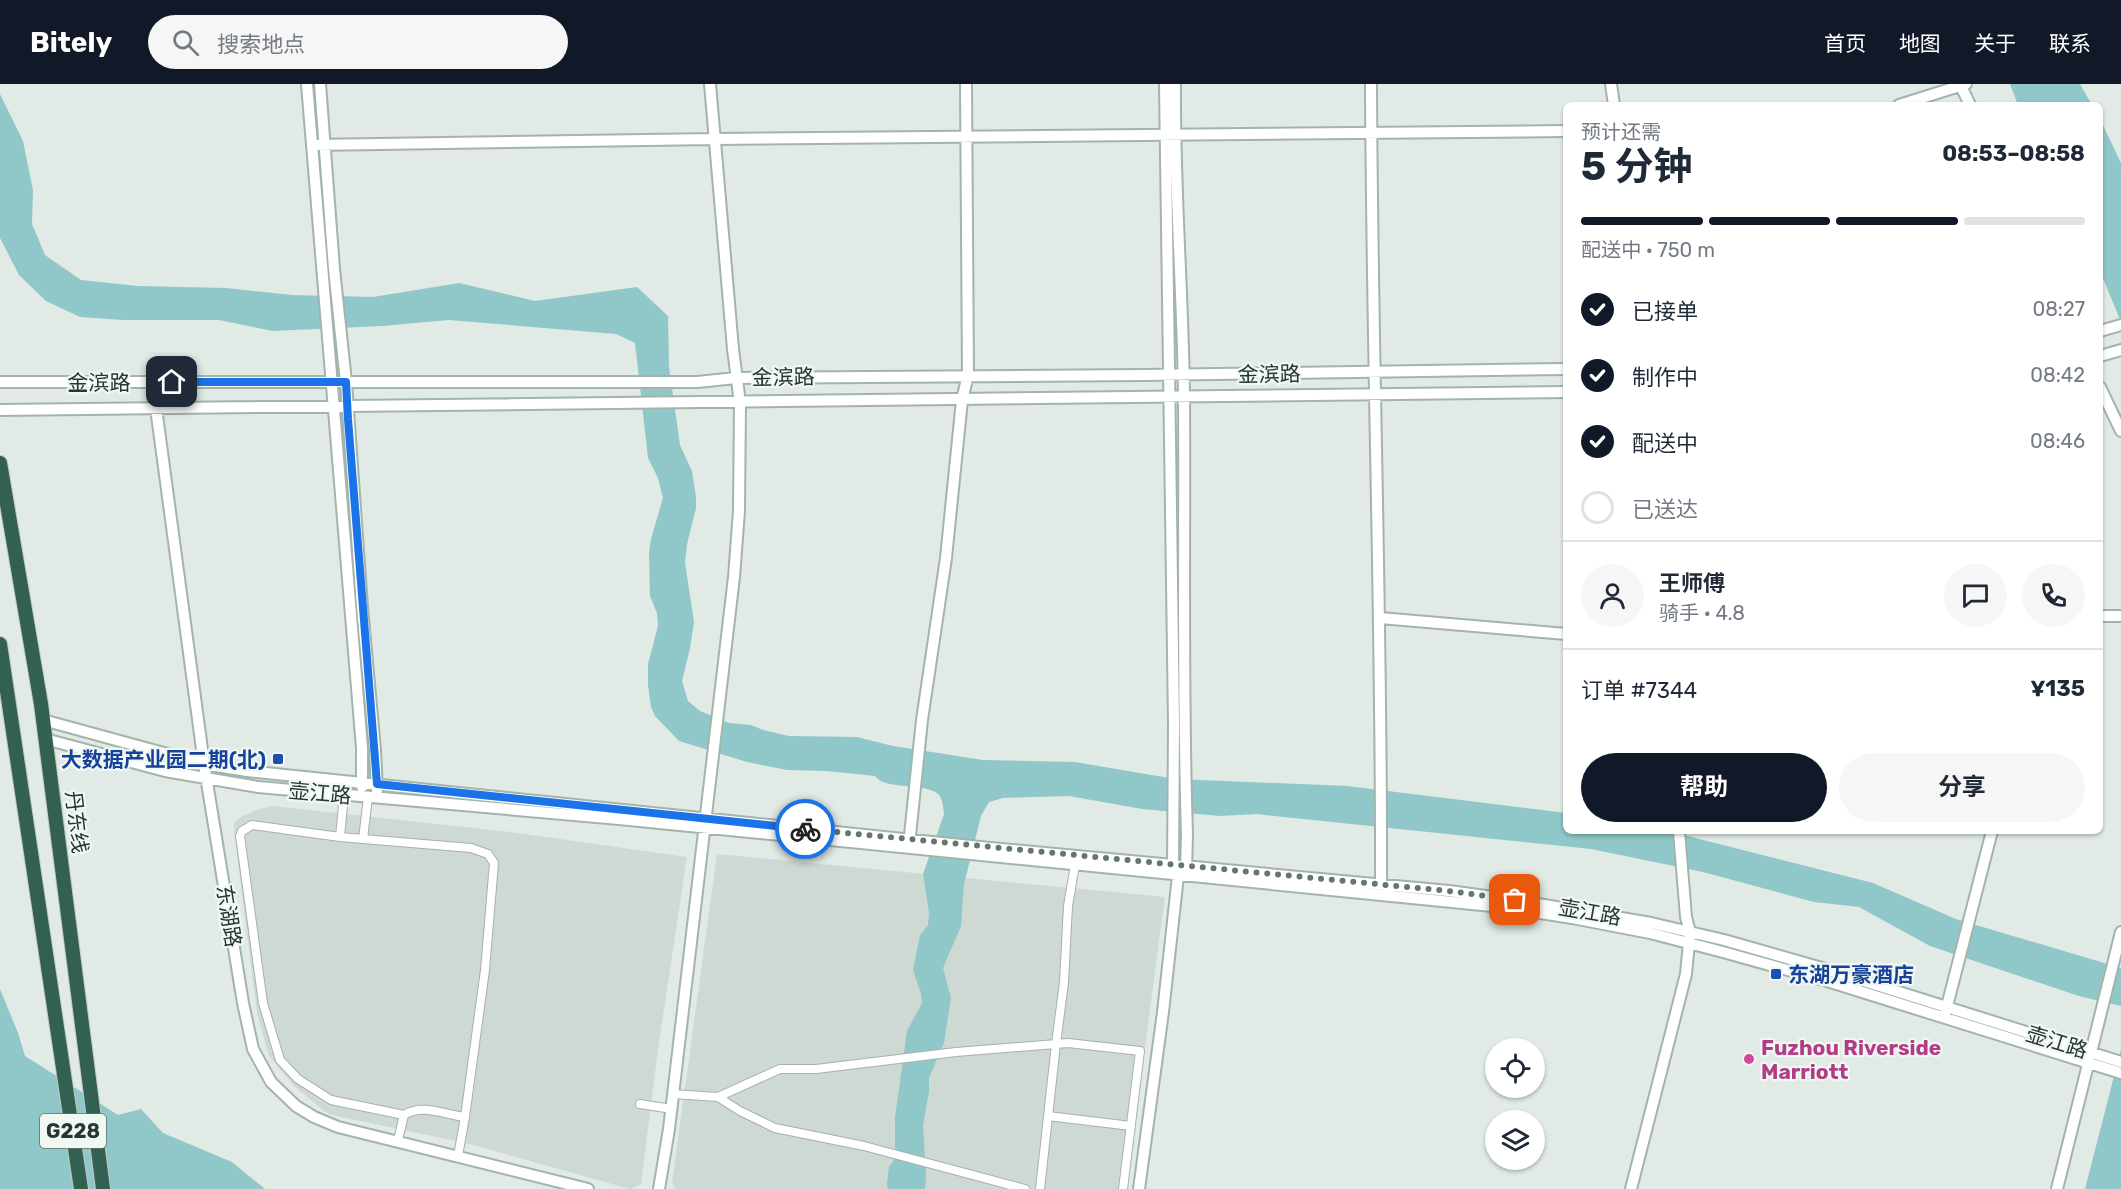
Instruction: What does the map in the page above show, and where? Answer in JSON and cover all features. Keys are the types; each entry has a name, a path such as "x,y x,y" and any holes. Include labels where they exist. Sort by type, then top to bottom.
{"highway":[{"name":"丹东线","path":"0,463 3,493 43,720 103,1189"},
{"name":"G228","path":"0,644 81,1189"}],"main road":[{"path":"307,84 319,144"},
{"path":"320,84 319,144 328,270 333,406 361,736 362,783 369,797"},
{"path":"659,1189 672,1108 734,577 739,511 740,403 710,84"},
{"path":"909,844 922,720 946,558 962,400 969,375 966,84"},
{"path":"1165,84 1184,375 1179,756 1173,833 1179,872"},
{"path":"1139,1189 1179,872 1187,834 1179,756 1169,375 1170,135 1175,84"},
{"path":"1371,84 1373,372 1380,618 1381,890"},
{"path":"1611,84 1614,102"},
{"path":"1908,102 1962,85 1969,102"},
{"path":"319,144 1563,132"},
{"path":"328,270 342,343 346,382 377,784 369,797"},
{"path":"2104,330 2121,325"},
{"path":"2103,355 2119,351"},
{"name":"金滨路","path":"0,382 697,382 736,378 1184,375 1563,369"},
{"name":"金滨路","path":"0,410 1563,392"},
{"path":"2103,393 2121,431"},
{"name":"东湖路","path":"156,408 204,764 243,1003 257,1057 271,1082 296,1106 338,1127 398,1140 588,1189"},
{"path":"2103,616 2121,616"},
{"path":"1380,618 1563,634"},
{"name":"壶江路","path":"43,720 204,764 704,824"},
{"name":"壶江路","path":"45,739 207,780 258,787 704,824 1381,890 1560,916 1690,938 1827,981 1946,1013 2108,1063 2121,1062"},
{"path":"1631,1189 1686,974 1690,938 1686,917 1679,834"},
{"path":"1946,1013 1991,834"},
{"name":"壶江路","path":"979,851 1075,865 1179,872"},
{"path":"2057,1189 2121,932"},
{"name":"壶江路","path":"2108,1063 2121,1073"}],"street":[{"path":"340,837 344,795"},
{"path":"363,839 369,797"},
{"path":"404,1115 331,1100 298,1079 280,1060 263,1003 240,836 242,831 252,825 340,837 471,848 493,858 485,970 458,1156"},
{"path":"1040,1189 1064,982 1068,906 1075,865"},
{"path":"673,1094 718,1097 780,1070 816,1069 956,1052 1056,1044 1140,1051 1123,1189"},
{"path":"718,1097 775,1128 864,1146 1025,1189"},
{"path":"640,1104 672,1108"},
{"path":"398,1140 404,1115 413,1109 422,1108 465,1117"},
{"path":"1048,1116 1131,1126"}],"shaded area":[{"path":"272,806 510,832 687,857 658,1049 641,1184 630,1189 470,1144 332,1115 294,1086 269,1056 257,1013 234,831 234,824 239,818"},
{"path":"717,854 1165,897 1126,1189 675,1189 672,1183"}],"water":[{"path":"2010,84 2080,84 2090,102 2017,102"},
{"path":"0,94 23,141 33,190 32,224 45,255 81,280 138,286 226,288 292,295 373,297 459,283 535,301 637,287 668,316 669,367 680,445 692,471 696,497 696,508 685,563 694,622 682,681 688,701 700,711 729,723 751,725 789,736 857,737 893,746 983,760 1075,762 1175,779 1347,786 1563,813 1563,834 1680,834 1873,883 1956,919 2121,968 2121,1006 2079,996 1930,946 1859,907 1814,902 1703,872 1591,849 1256,814 1220,816 1142,809 1069,796 1003,798 989,802 981,816 964,884 961,926 943,968 951,998 944,1043 929,1078 923,1125 925,1189 888,1189 889,1166 893,1162 895,1149 895,1117 907,1031 922,1003 913,970 920,935 928,925 929,913 923,874 944,814 942,802 939,795 929,789 888,784 875,776 787,770 747,762 679,741 655,716 651,707 648,685 648,664 658,626 657,613 650,596 649,553 663,498 658,478 648,458 635,343 616,334 449,320 382,326 273,331 219,320 123,320 80,317 46,301 19,275 0,238"},
{"path":"2103,125 2121,163 2121,322 2103,278"},
{"path":"0,989 25,1056 118,1115 141,1109 163,1133 232,1162 265,1189 0,1189"},
{"path":"2121,1049 2121,1189 2085,1189"}],"way so far":[{"path":"805,829 1449,891 1515,900"}],"place":[{"name":"大数据产业园二期(北)","path":"278,759"},
{"name":"东湖万豪酒店","path":"1776,974"},
{"name":"Fuzhou Riverside Marriott","path":"1749,1059"}],"route":[{"path":"172,382 346,382 377,784 805,829"}]}
